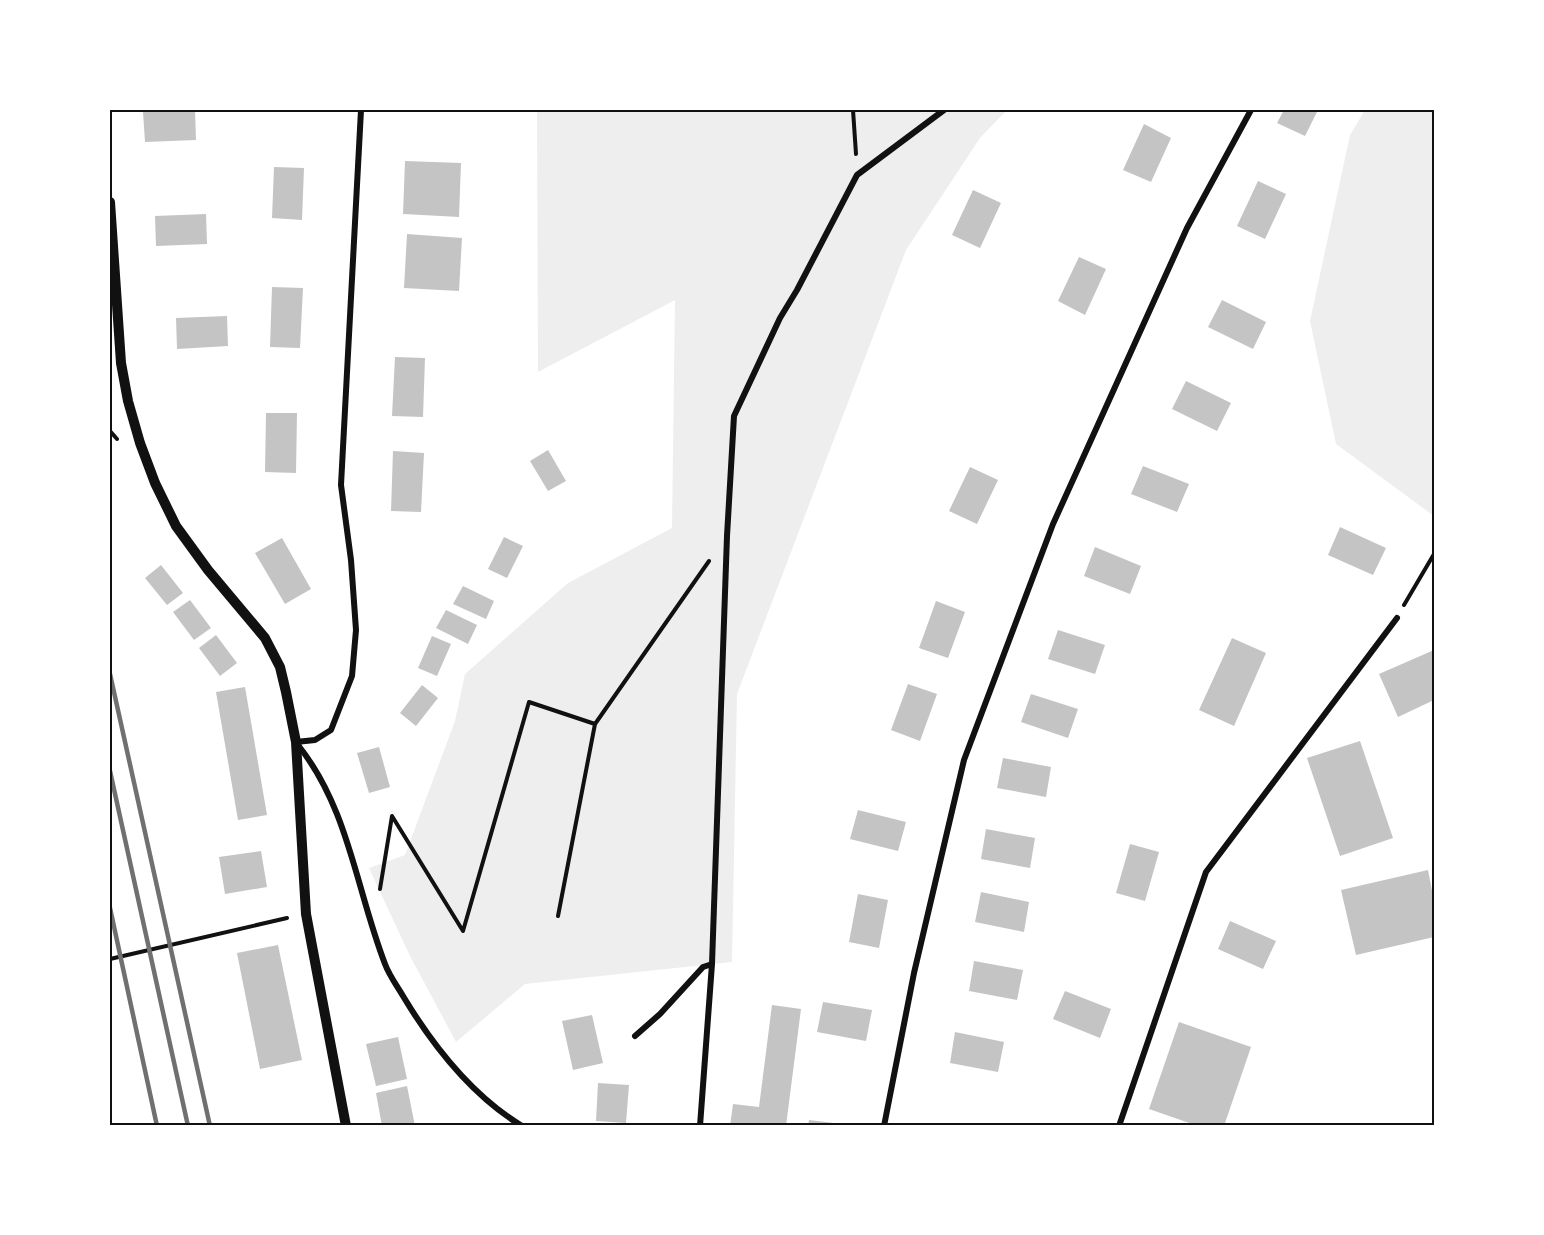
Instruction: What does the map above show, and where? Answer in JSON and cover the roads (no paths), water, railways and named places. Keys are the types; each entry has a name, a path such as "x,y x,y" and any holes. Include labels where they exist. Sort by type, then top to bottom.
{"street":[{"path":"296,742 315,740 331,730 352,676 356,630 351,560 341,485 361,110"},
{"path":"700,1125 712,964 727,536 734,416 780,318 857,175 944,110"},
{"path":"884,1125 914,973 964,760 1053,524 1187,228 1251,110"},
{"path":"110,202 121,363 128,401 155,483 176,526 208,570 265,638 279,667 296,742 306,914 346,1125"},
{"path":"1119,1125 1206,872 1397,618"},
{"path":"296,742 315,766 339,816 385,966 420,1025 465,1080 506,1116 522,1125"},
{"path":"635,1036 660,1014 703,966 712,964"}],"railway":[{"path":"110,674 210,1126"},
{"path":"110,771 188,1126"},
{"path":"110,908 157,1126"}]}
